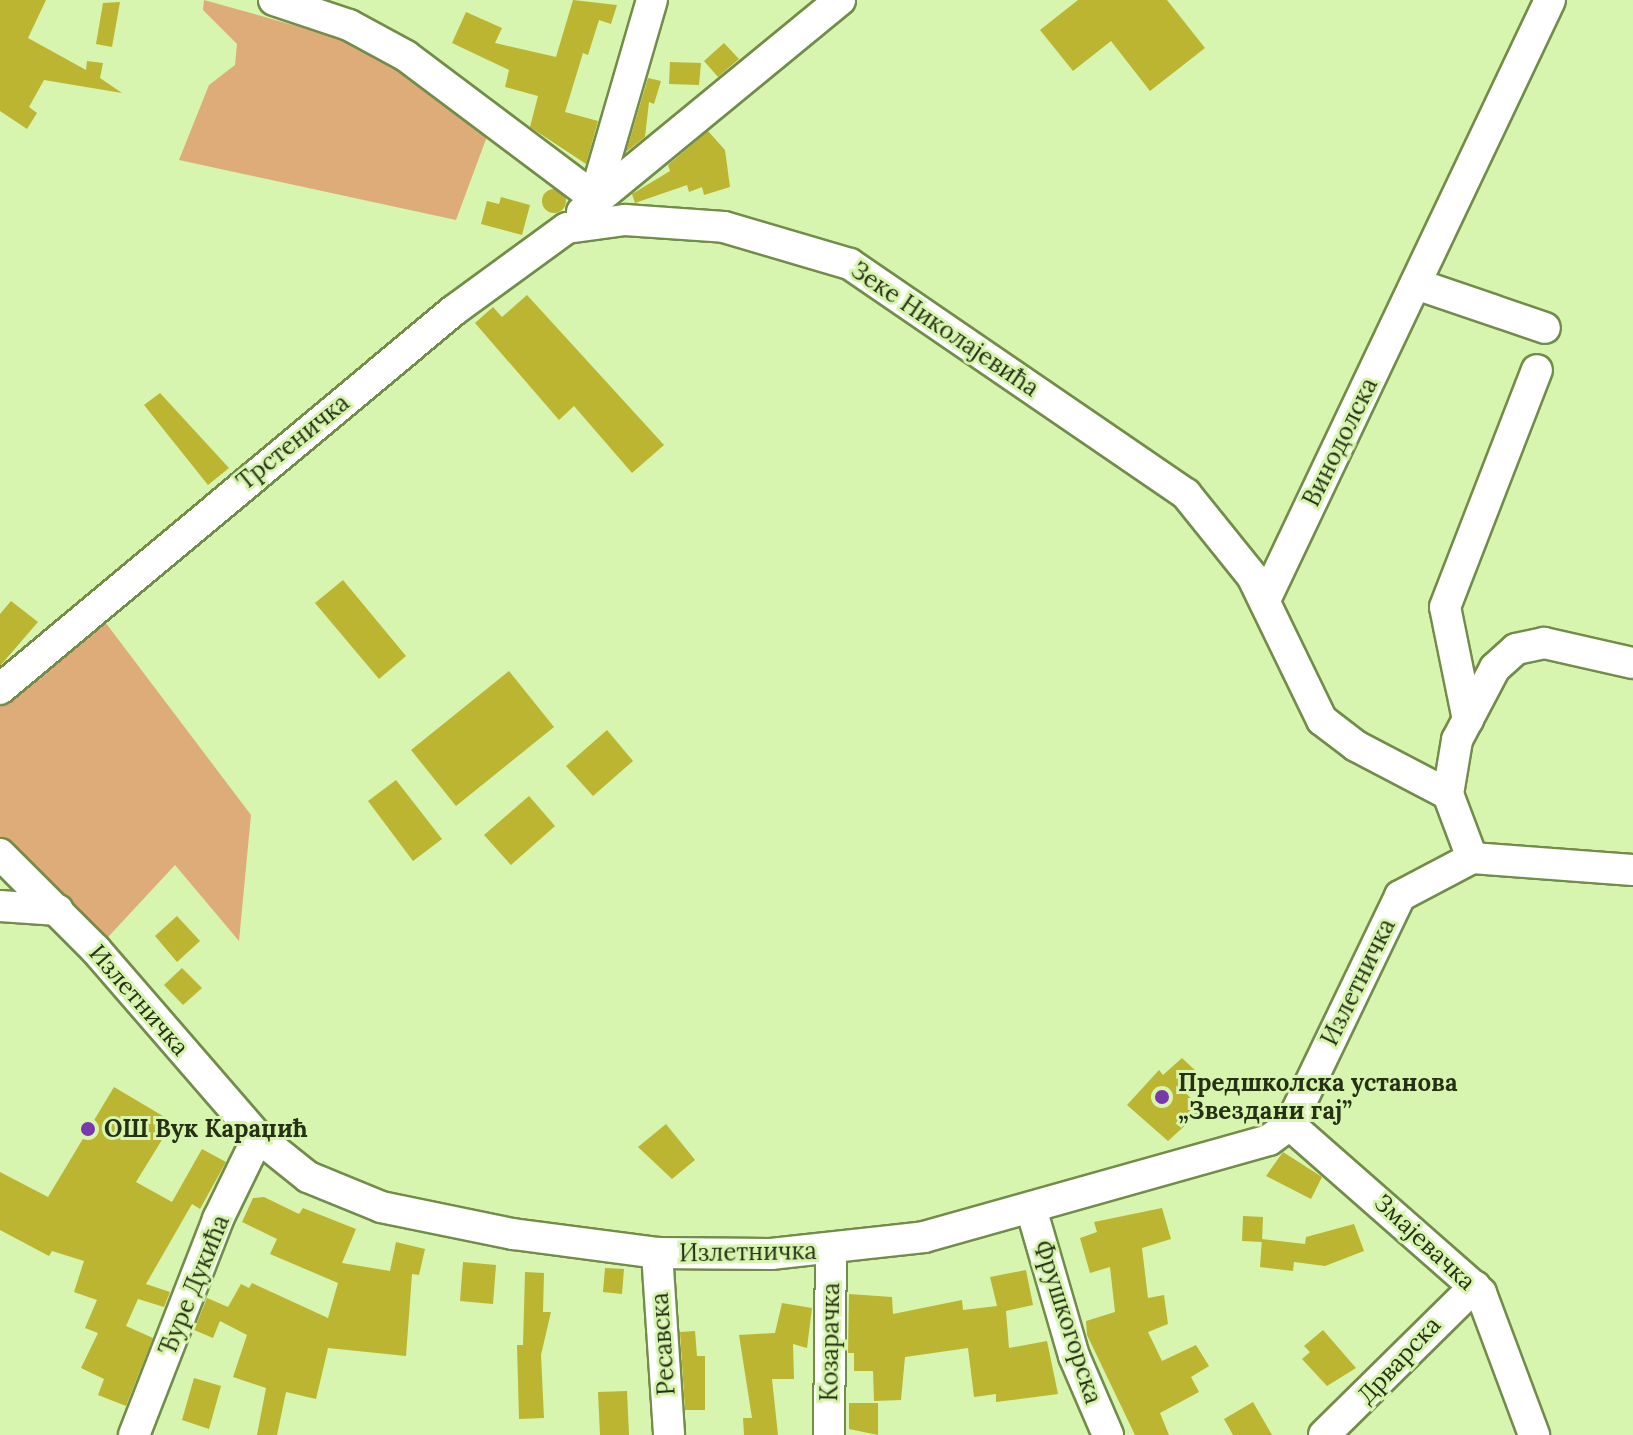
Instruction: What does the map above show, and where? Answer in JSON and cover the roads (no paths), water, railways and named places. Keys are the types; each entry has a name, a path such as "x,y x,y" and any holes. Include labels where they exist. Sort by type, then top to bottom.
{"street":[{"path":"274,0 349,25 406,56 598,209"},
{"path":"598,209 652,0"},
{"path":"598,209 840,0"},
{"name":"Винодолска","path":"1265,600 1550,0"},
{"name":"Трстеничка","path":"0,689 453,311 598,209"},
{"name":"Зеке Николајевића","path":"598,209 754,232 850,264 1186,494 1265,600 1322,720 1356,746 1448,794"},
{"path":"1416,284 1545,328"},
{"path":"1468,720 1445,607 1537,370"},
{"path":"1633,663 1544,643 1516,649 1495,668 1457,740 1448,794 1472,858 1633,870"},
{"name":"Излетничка","path":"0,854 58,910 258,1137 308,1177 381,1207 513,1234 657,1253 831,1249 924,1237 1245,1148 1290,1125 1400,896 1472,858"},
{"path":"0,906 58,910"},
{"name":"Змајевачка","path":"1290,1125 1475,1286 1534,1435"},
{"name":"Ђуре Дукића","path":"134,1435 218,1219 258,1137"},
{"name":"Фрушкогорска","path":"1031,1208 1074,1356 1108,1435"},
{"name":"Козарачка","path":"829,1435 831,1249"},
{"name":"Ресавска","path":"657,1253 669,1435"},
{"name":"Дрварска","path":"1324,1435 1475,1286"}],"place":[{"name":"Предшколска установа „Звездани гај”","path":"1162,1097"},
{"name":"ОШ Вук Караџић","path":"88,1129"}]}
